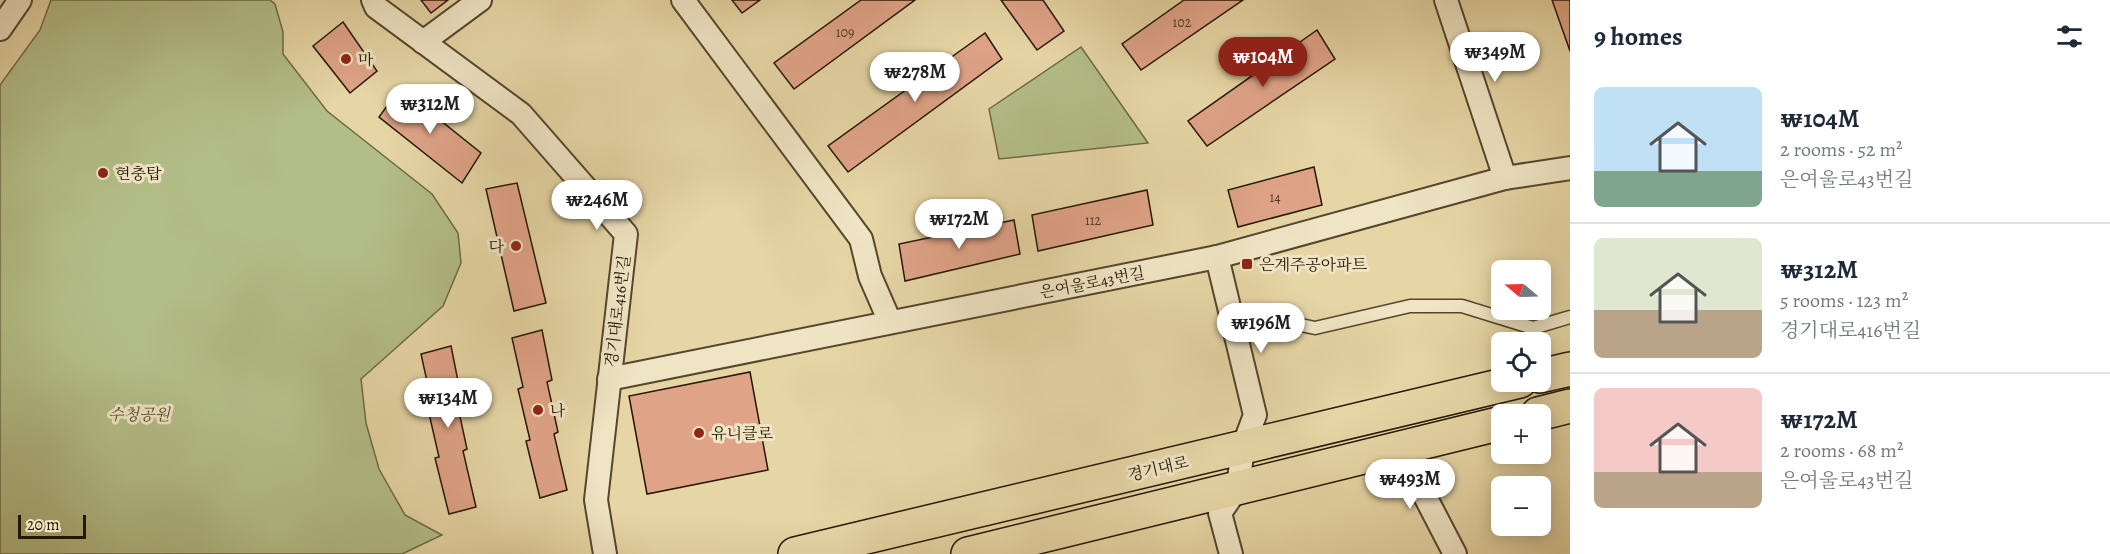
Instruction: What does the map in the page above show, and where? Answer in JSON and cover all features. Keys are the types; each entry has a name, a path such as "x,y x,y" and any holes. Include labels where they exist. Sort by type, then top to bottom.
{"main road":[{"path":"1551,373 1570,369"},
{"name":"경기대로","path":"795,554 1491,388"},
{"path":"1551,411 1570,406"},
{"path":"968,554 1056,538 1238,487 1491,426"}],"street":[{"path":"0,29 20,0"},
{"name":"경기대로416번길","path":"374,0 376,7 521,114 626,234 596,500 604,554"},
{"path":"423,42 480,0"},
{"path":"683,0 861,238 870,276 890,322"},
{"path":"1446,0 1505,178"},
{"name":"은여울로43번길","path":"609,380 1217,257 1505,178 1570,168"},
{"path":"1217,257 1255,415 1243,447 1238,487 1220,513 1231,554"},
{"path":"1400,448 1455,554"}],"lane":[{"path":"1230,310 1314,328 1410,306 1462,306 1533,328 1570,317"}],"green space":[{"name":"수청공원","path":"51,0 270,0 275,4 283,32 283,54 327,111 432,194 458,233 461,263 443,306 361,379 366,423 379,469 405,515 442,535 402,554 0,554 0,85 40,30"},
{"path":"1081,47 1148,143 999,159 989,109"}],"building":[{"path":"421,0 448,0 431,13"},
{"path":"732,0 760,0 742,13"},
{"path":"861,0 915,0 794,89 774,63"},
{"path":"1001,0 1043,0 1064,31 1037,50"},
{"path":"1184,0 1243,0 1141,70 1122,44"},
{"path":"1552,0 1570,0 1570,51"},
{"name":"마","path":"343,22 377,71 350,93 313,46"},
{"path":"1317,30 1335,59 1207,146 1188,121"},
{"path":"985,33 1002,59 848,172 828,146"},
{"path":"400,88 481,153 462,183 379,117"},
{"path":"1314,167 1322,205 1238,227 1228,190"},
{"name":"다","path":"517,183 546,303 514,311 486,189"},
{"path":"1147,190 1153,225 1038,251 1032,215"},
{"path":"1014,220 1020,254 905,281 899,244"},
{"name":"나","path":"542,330 552,380 547,382 558,432 554,434 567,490 540,498 526,441 530,440 518,389 523,387 512,338"},
{"path":"451,346 461,396 456,398 467,449 463,451 476,507 449,514 435,458 439,457 427,405 432,404 421,354"},
{"name":"유니클로","path":"750,372 768,470 647,494 629,396"}],"place":[{"name":"마","path":"346,59"},
{"name":"현충탑","path":"103,173"},
{"name":"다","path":"516,246"},
{"name":"은계주공아파트","path":"1247,264"},
{"name":"나","path":"538,410"},
{"name":"유니클로","path":"699,433"}]}
